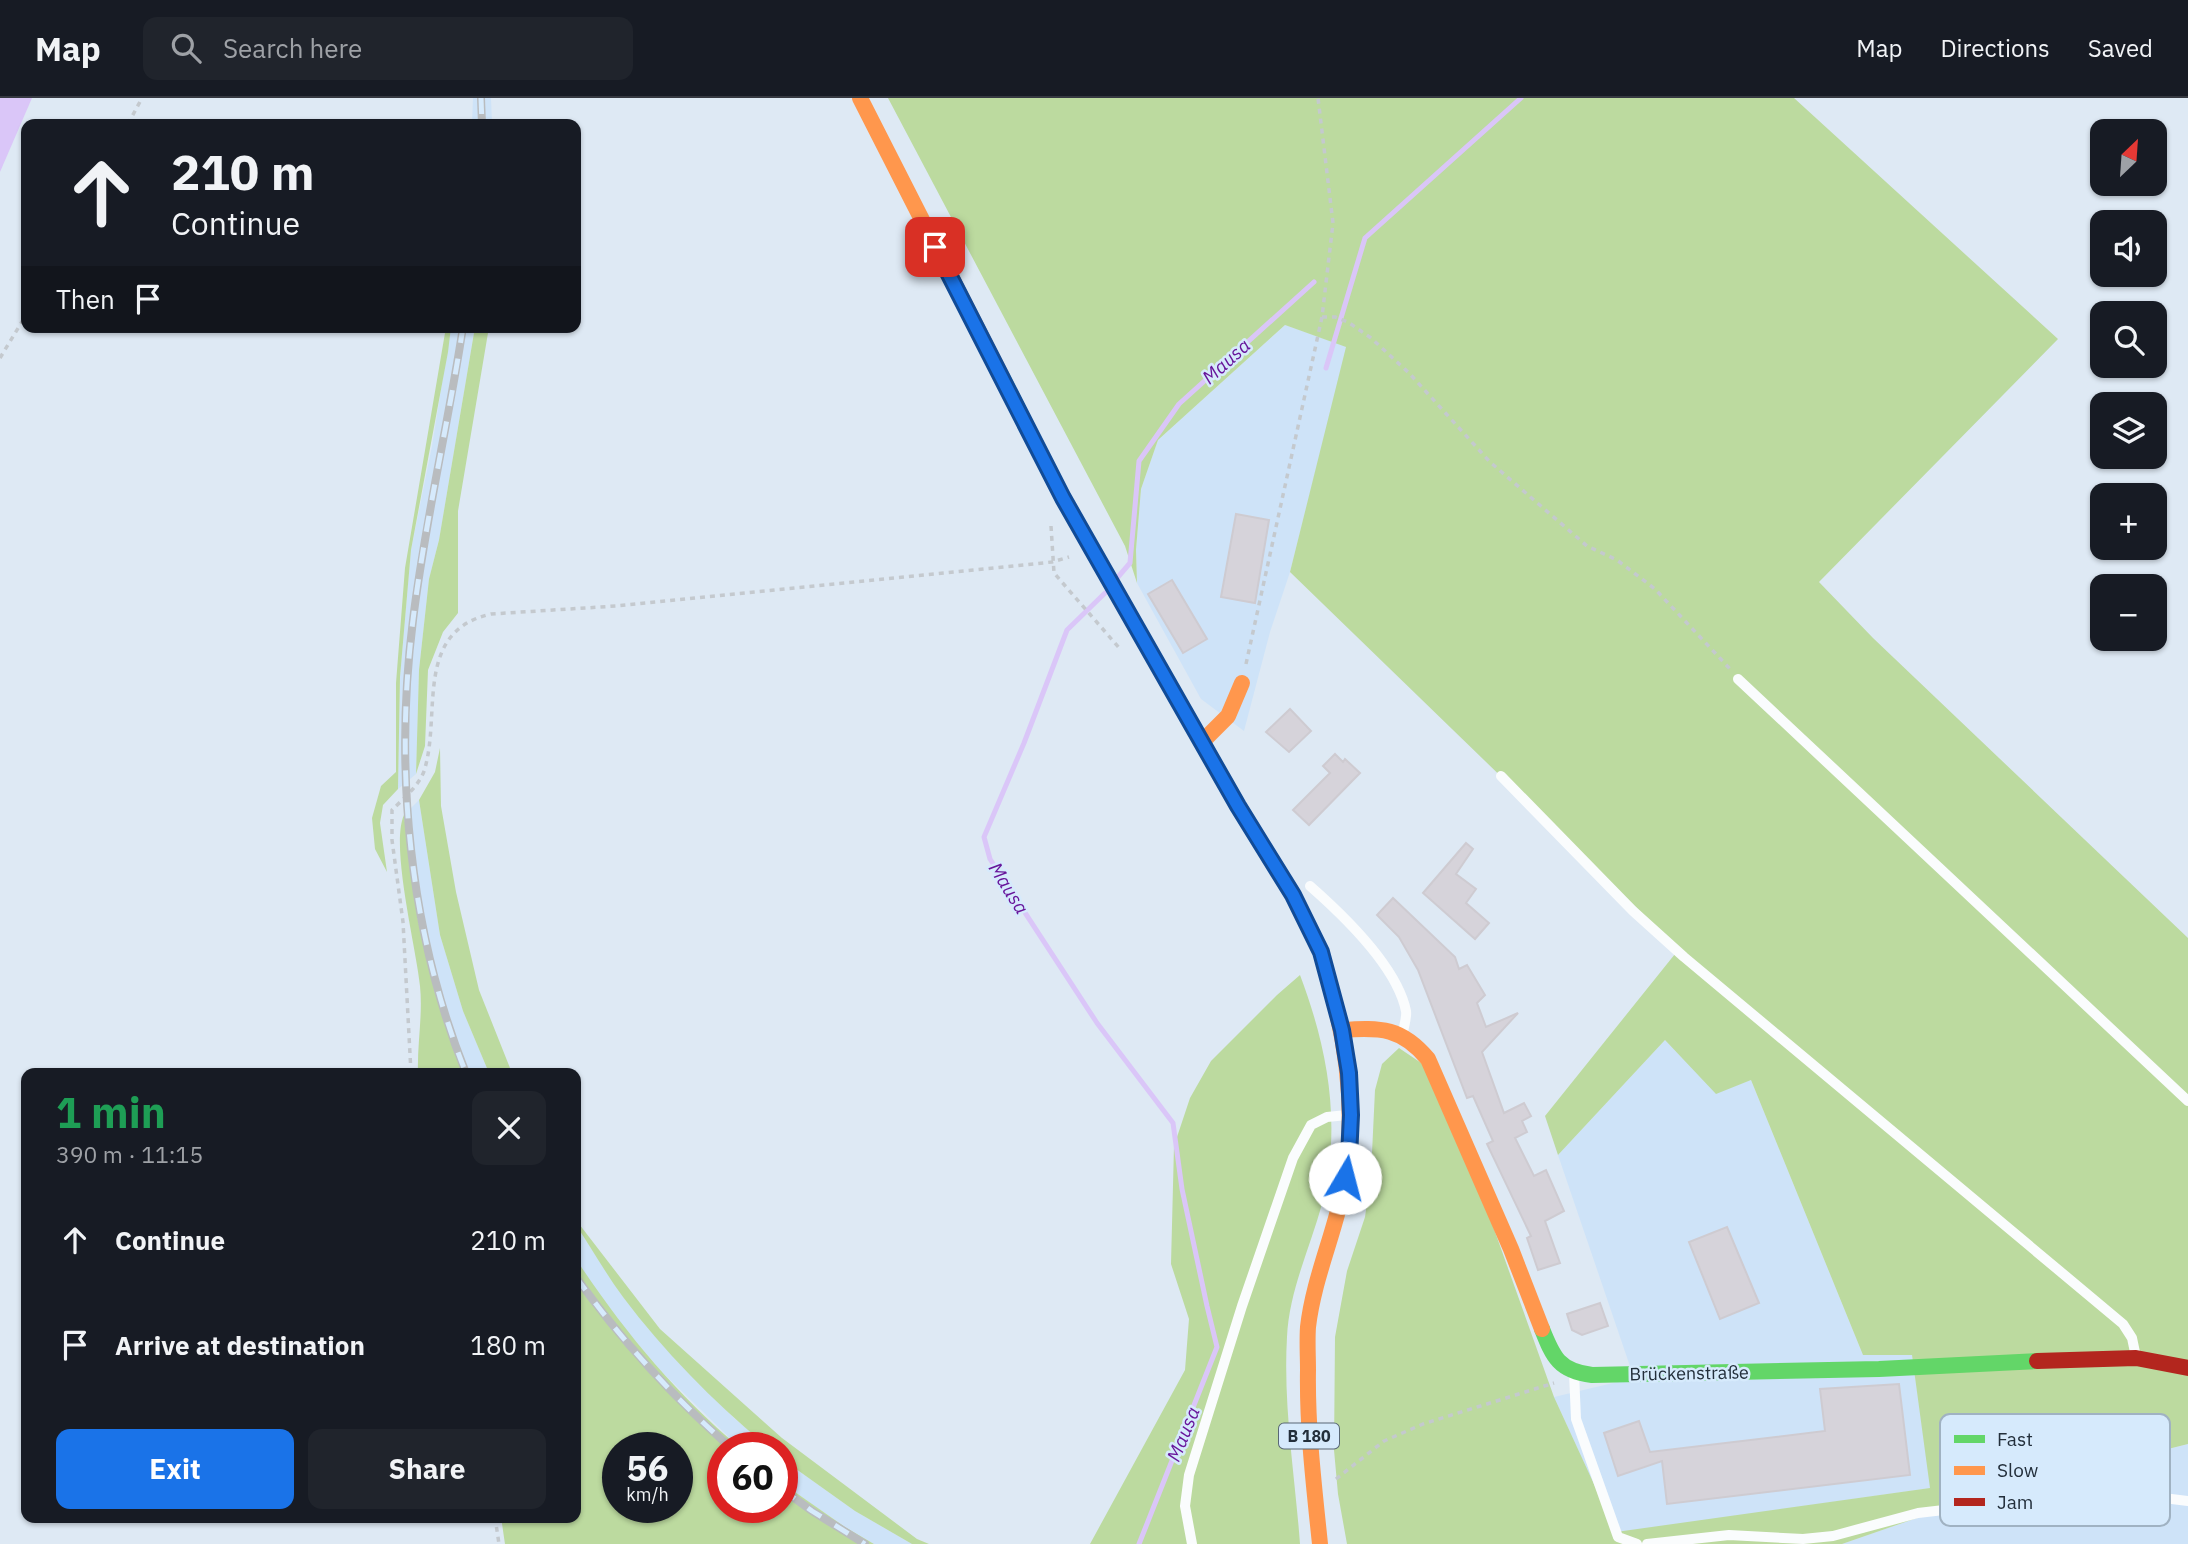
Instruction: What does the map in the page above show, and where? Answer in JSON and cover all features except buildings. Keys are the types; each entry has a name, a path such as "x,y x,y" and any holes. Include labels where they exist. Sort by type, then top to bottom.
{"main road":[{"name":"B 180","path":"860,98 1020,416 1091,548 1242,813 1293,895 1321,952 1342,1030 1349,1073 1351,1115 1349,1157 1341,1200 1318,1277 1308,1328 1307,1420 1320,1544"},
{"path":"1203,741 1222,727 1231,713 1242,683"},
{"path":"1342,1030 1367,1028 1403,1034 1418,1046 1428,1059 1511,1250 1553,1356 1563,1367 1574,1372"},
{"name":"Brückenstraße","path":"1574,1372 1608,1375 1878,1370 2090,1358 2136,1358 2188,1368"}],"lane":[{"path":"1738,679 2188,1101"},
{"path":"1501,776 1633,911 1684,957 2123,1324 2132,1338 2136,1358"},
{"path":"1310,886 1349,922 1389,973 1407,1013 1403,1034"},
{"path":"1192,1544 1185,1506 1189,1475 1242,1306 1293,1158 1311,1125 1327,1117 1351,1115"},
{"path":"1574,1372 1576,1419 1595,1479 1618,1537 1637,1544"},
{"path":"2170,1499 2188,1501"},
{"path":"1647,1544 1729,1535 1803,1539 1833,1536 1918,1513 1940,1510"}],"path":[{"path":"131,119 142,98"},
{"path":"1242,683 1322,317 1333,223 1318,98"},
{"path":"1322,317 1335,317 1348,322 1371,338 1409,373 1499,470 1587,546 1617,560 1655,589 1738,679"},
{"path":"0,358 21,323"},
{"path":"411,1068 403,922 392,840 392,810 425,771 436,664 450,638 475,618 491,614 617,606 1052,562 1075,556 1091,548"},
{"path":"1058,579 1101,630"},
{"path":"1315,1495 1384,1441 1423,1424 1550,1385 1574,1372"},
{"path":"496,1523 499,1544"}],"shaded area":[{"path":"0,98 32,98 21,119 0,172"},
{"path":"473,98 491,98 492,119 472,119"},
{"path":"1285,325 1347,347 1290,572 1270,632 1244,731 1201,699 1137,583 1136,550 1141,489 1158,440"},
{"path":"450,333 474,333 439,540 429,579 419,670 416,774 398,789 400,677 411,550 432,446"},
{"path":"419,800 440,935 463,1011 487,1068 463,1068 435,993 418,920 404,815"},
{"path":"1665,1040 1716,1093 1751,1080 1863,1355 1912,1355 1931,1488 1616,1533 1554,1397 1634,1378 1558,1155"},
{"path":"581,1233 623,1297 676,1360 750,1432 724,1432 662,1372 608,1309 581,1267"},
{"path":"2188,1444 2188,1544 1842,1544 1940,1510 1940,1526 2170,1526 2170,1448"},
{"path":"798,1470 855,1511 912,1544 874,1544 798,1494"}],"green space":[{"path":"888,98 1794,98 2058,339 1819,582 1873,638 2188,938 2188,1444 2170,1448 2170,1414 1940,1414 1940,1510 1842,1544 1347,1544 1334,1450 1335,1337 1347,1271 1365,1217 1371,1174 1375,1090 1382,1064 1399,1048 1439,1075 1554,1397 1616,1532 1930,1488 1912,1355 1863,1355 1751,1080 1716,1094 1665,1040 1558,1155 1545,1116 1679,949 1290,572 1346,347 1285,325 1158,440 1141,489 1136,550 1137,583 1125,546"},
{"path":"445,333 450,333 411,550 400,677 398,789 383,805 380,823 387,872 375,849 372,818 381,786 396,772 396,683 405,568"},
{"path":"474,333 488,333 458,511 458,613 443,632 428,670 425,746 416,774 419,670 429,579 439,540"},
{"path":"440,748 441,806 456,892 479,990 510,1068 487,1068 463,1011 440,935 419,800 435,772"},
{"path":"404,815 418,920 435,993 463,1068 418,1068 421,997 405,898 400,849"},
{"path":"1300,975 1325,1059 1331,1146 1322,1204 1296,1286 1287,1337 1288,1415 1300,1544 1090,1544 1185,1370 1189,1319 1171,1264 1174,1146 1190,1098 1211,1061"},
{"path":"581,1226 660,1329 775,1432 751,1432 729,1413 673,1357 623,1297 581,1233"},
{"path":"581,1266 651,1359 693,1405 723,1432 707,1432 707,1523 798,1523 798,1494 874,1544 505,1544 502,1523 581,1523"},
{"path":"798,1450 917,1539 929,1544 912,1544 855,1511 798,1470"}],"waterway":[{"name":"Mausa","path":"1326,368 1365,238 1521,98"},
{"name":"Mausa","path":"1118,577 1130,563 1139,461 1179,404 1314,282"},
{"name":"Mausa","path":"1105,593 1067,630 1024,743 984,837 990,859 1097,1023 1173,1123 1182,1189 1217,1347 1139,1544"}],"railway":[{"path":"481,98 482,119"},
{"path":"462,333 418,583 407,677 405,734 406,792 419,907 431,963 464,1068"},
{"path":"581,1284 648,1366 714,1432"},
{"path":"798,1501 865,1544"}],"traffic: fast":[{"path":"1002,377 1063,498 1243,814 1293,895 1321,952 1331,989"},
{"path":"1542,1329 1559,1361 1572,1370 1592,1375 1879,1369 2037,1361"}],"traffic: slow":[{"path":"860,98 1002,377"},
{"path":"1203,741 1228,716 1242,683"},
{"path":"1320,1544 1310,1435 1308,1327 1314,1294 1341,1199 1350,1120 1347,1067 1331,989"},
{"path":"1342,1030 1368,1029 1400,1035 1428,1059 1511,1249 1542,1329"}],"traffic: jam":[{"path":"2037,1361 2136,1358 2188,1368"}],"route":[{"path":"935,247 1063,498 1238,806 1293,895 1321,952 1342,1030 1349,1073 1351,1115 1345,1178"}]}
